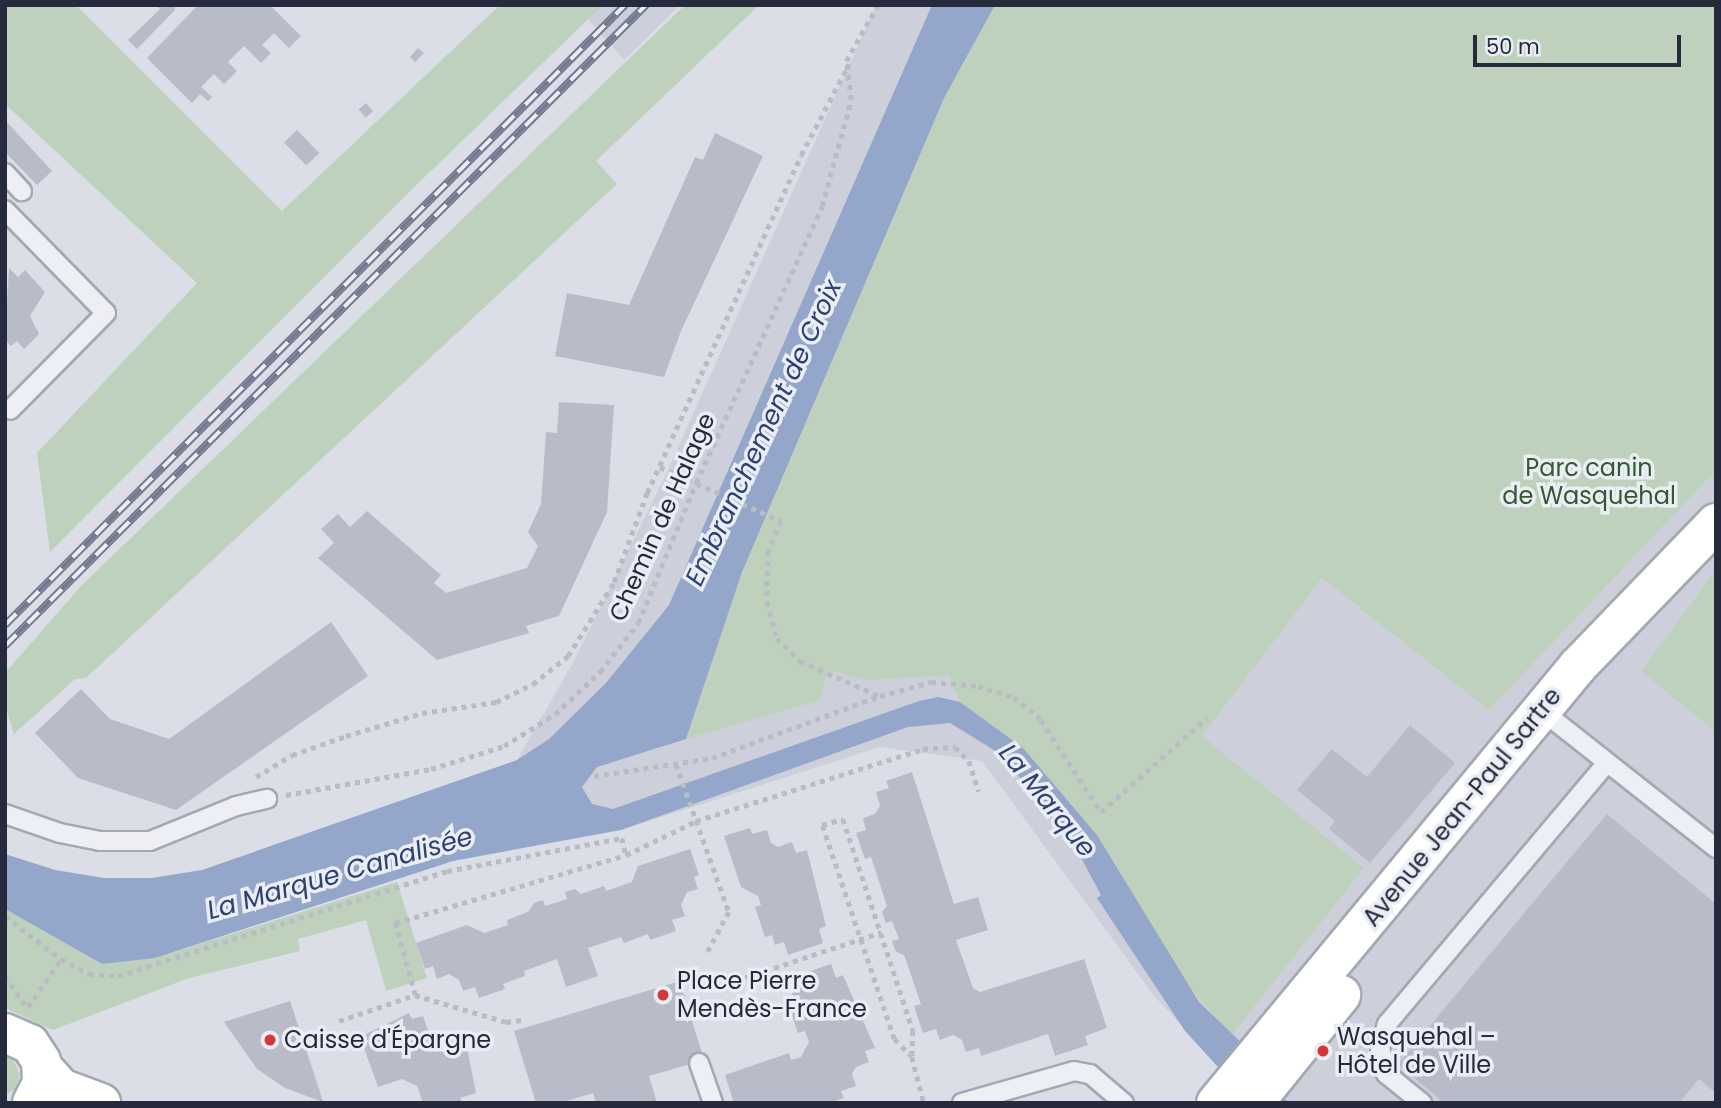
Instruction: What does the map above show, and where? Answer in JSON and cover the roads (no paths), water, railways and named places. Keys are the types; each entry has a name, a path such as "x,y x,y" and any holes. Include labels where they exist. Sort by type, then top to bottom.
{"street":[{"name":"Avenue Jean-Paul Sartre","path":"1551,718 1606,635 1716,523"},
{"name":"Avenue Jean-Paul Sartre","path":"1229,1102 1269,1062 1551,718 1716,534"},
{"path":"5,1033 30,1044 37,1085 61,1088 101,1103"}],"lane":[{"path":"5,173 22,191"},
{"path":"5,210 107,313 10,410"},
{"path":"1551,718 1716,849"},
{"path":"1422,1103 1386,1074 1380,1048 1387,1024 1607,763"},
{"path":"5,814 74,836 150,841 236,806 267,799"},
{"path":"699,1063 713,1103"},
{"path":"962,1103 1074,1071 1090,1074 1124,1103"}],"water":[{"path":"932,5 995,5 944,98 742,572 686,739 597,767 582,787 592,804 613,809 919,701 938,697 960,702 1023,748 1097,835 1199,1002 1246,1047 1264,1083 1290,1103 1251,1103 1185,1031 1097,898 1101,895 1078,852 1002,755 950,723 908,727 621,830 453,861 155,958 102,964 5,909 5,854 55,870 104,878 152,878 202,870 517,760 549,739 606,683 669,605"}],"railway":[{"path":"5,625 625,5"},
{"path":"5,646 646,5"}],"place":[{"name":"Place Pierre Mendès-France","path":"663,995"},
{"name":"Caisse d'Épargne","path":"270,1040"},
{"name":"Wasquehal – Hôtel de Ville","path":"1323,1051"}],"water label":[{"name":"Embranchement de Croix","path":"764,433"},
{"name":"La Marque","path":"1047,801"},
{"name":"La Marque Canalisée","path":"340,874"}],"park label":[{"name":"Parc canin de Wasquehal","path":"1589,482"}]}
